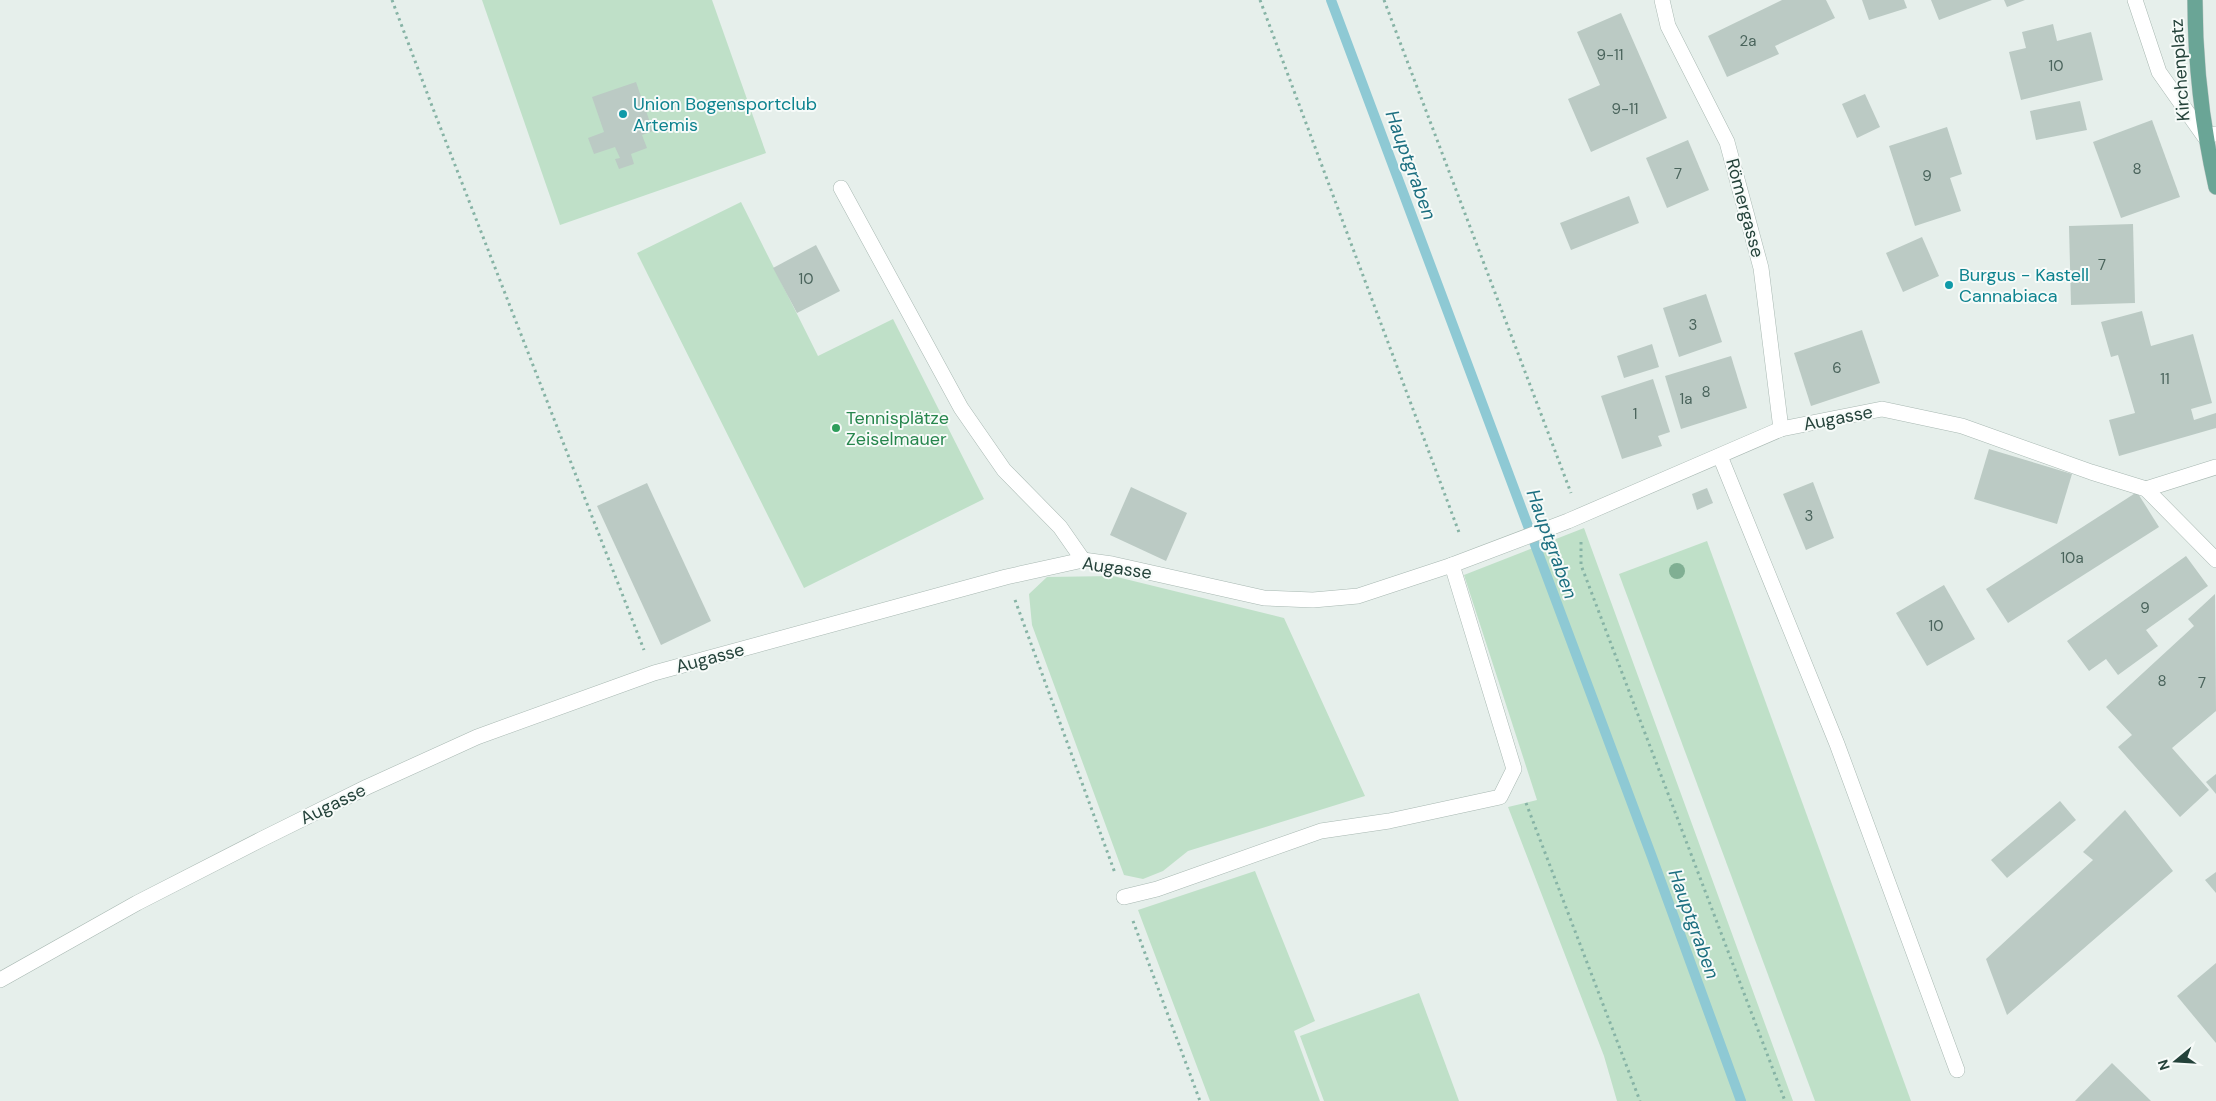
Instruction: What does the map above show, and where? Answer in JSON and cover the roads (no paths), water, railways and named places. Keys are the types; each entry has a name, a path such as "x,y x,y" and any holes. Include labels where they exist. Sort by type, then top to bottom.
{"main road":[{"name":"Kirchenplatz","path":"2194,0 2194,42 2210,135"},
{"path":"2210,135 2216,186"}],"street":[{"name":"Römergasse","path":"1662,0 1668,26 1728,142 1761,268 1781,429"},
{"name":"Kirchenplatz","path":"2135,0 2159,72 2210,135"},
{"path":"841,188 961,408 1004,470 1060,527 1083,560"},
{"name":"Augasse","path":"0,980 137,903 367,787 477,738 654,673 1006,577 1083,560 1112,564 1264,598 1313,600 1358,596 1452,565 1574,518 1781,429 1882,409 1962,426 2091,472 2146,489"},
{"path":"1720,456 1837,744 1957,1070"},
{"path":"2216,467 2146,489 2216,560"},
{"path":"1124,897 1156,889 1321,831 1389,821 1500,797 1514,769 1452,565"}],"waterway":[{"name":"Hauptgraben","path":"1331,0 1652,857 1741,1101"}],"place":[{"name":"Union Bogensportclub Artemis","path":"623,114"},
{"name":"Burgus - Kastell Cannabiaca","path":"1949,285"},
{"name":"Tennisplätze Zeiselmauer","path":"836,428"}]}
